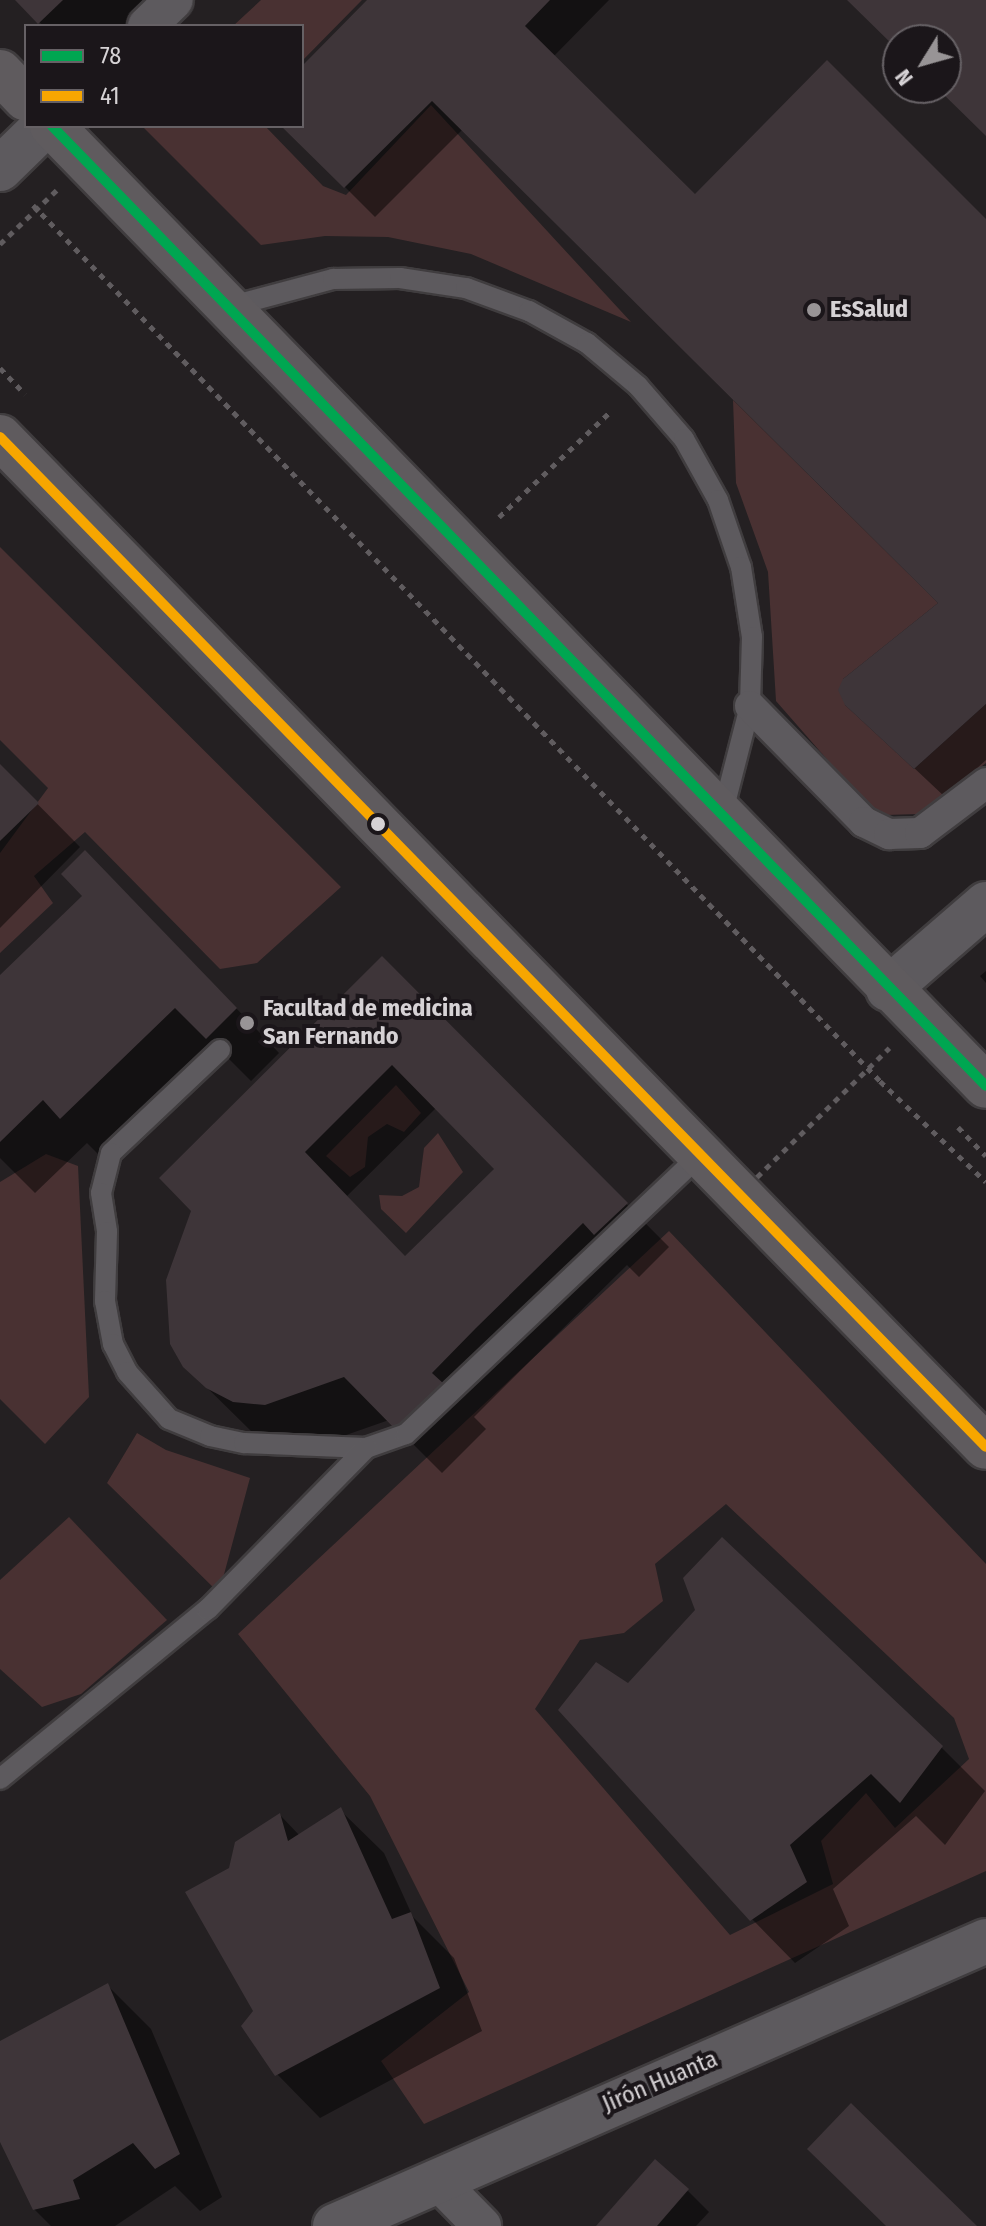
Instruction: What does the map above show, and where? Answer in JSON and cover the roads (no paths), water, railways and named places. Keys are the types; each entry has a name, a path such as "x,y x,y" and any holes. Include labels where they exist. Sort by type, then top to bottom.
{"main road":[{"path":"0,72 24,97"},
{"path":"28,152 232,306 888,989 986,1086"},
{"path":"0,437 698,1157 986,1447"}],"street":[{"path":"149,24 174,0"},
{"path":"750,706 864,822 889,834 920,833 986,783"},
{"path":"888,989 986,904"},
{"name":"Jirón Huanta","path":"335,2226 436,2179 986,1941"},
{"path":"436,2179 482,2226"}],"lane":[{"path":"232,306 333,279 400,278 466,288 529,311 587,343 638,386 684,439 723,514 741,567 752,637 750,706 722,815"},
{"path":"220,1050 125,1138 104,1170 105,1301 113,1344 127,1372 169,1419 210,1436 244,1443 366,1448 406,1434 698,1157"},
{"path":"0,1779 208,1609 366,1448"}],"place":[{"name":"EsSalud","path":"814,310"},
{"name":"Facultad de medicina San Fernando","path":"247,1023"}]}
